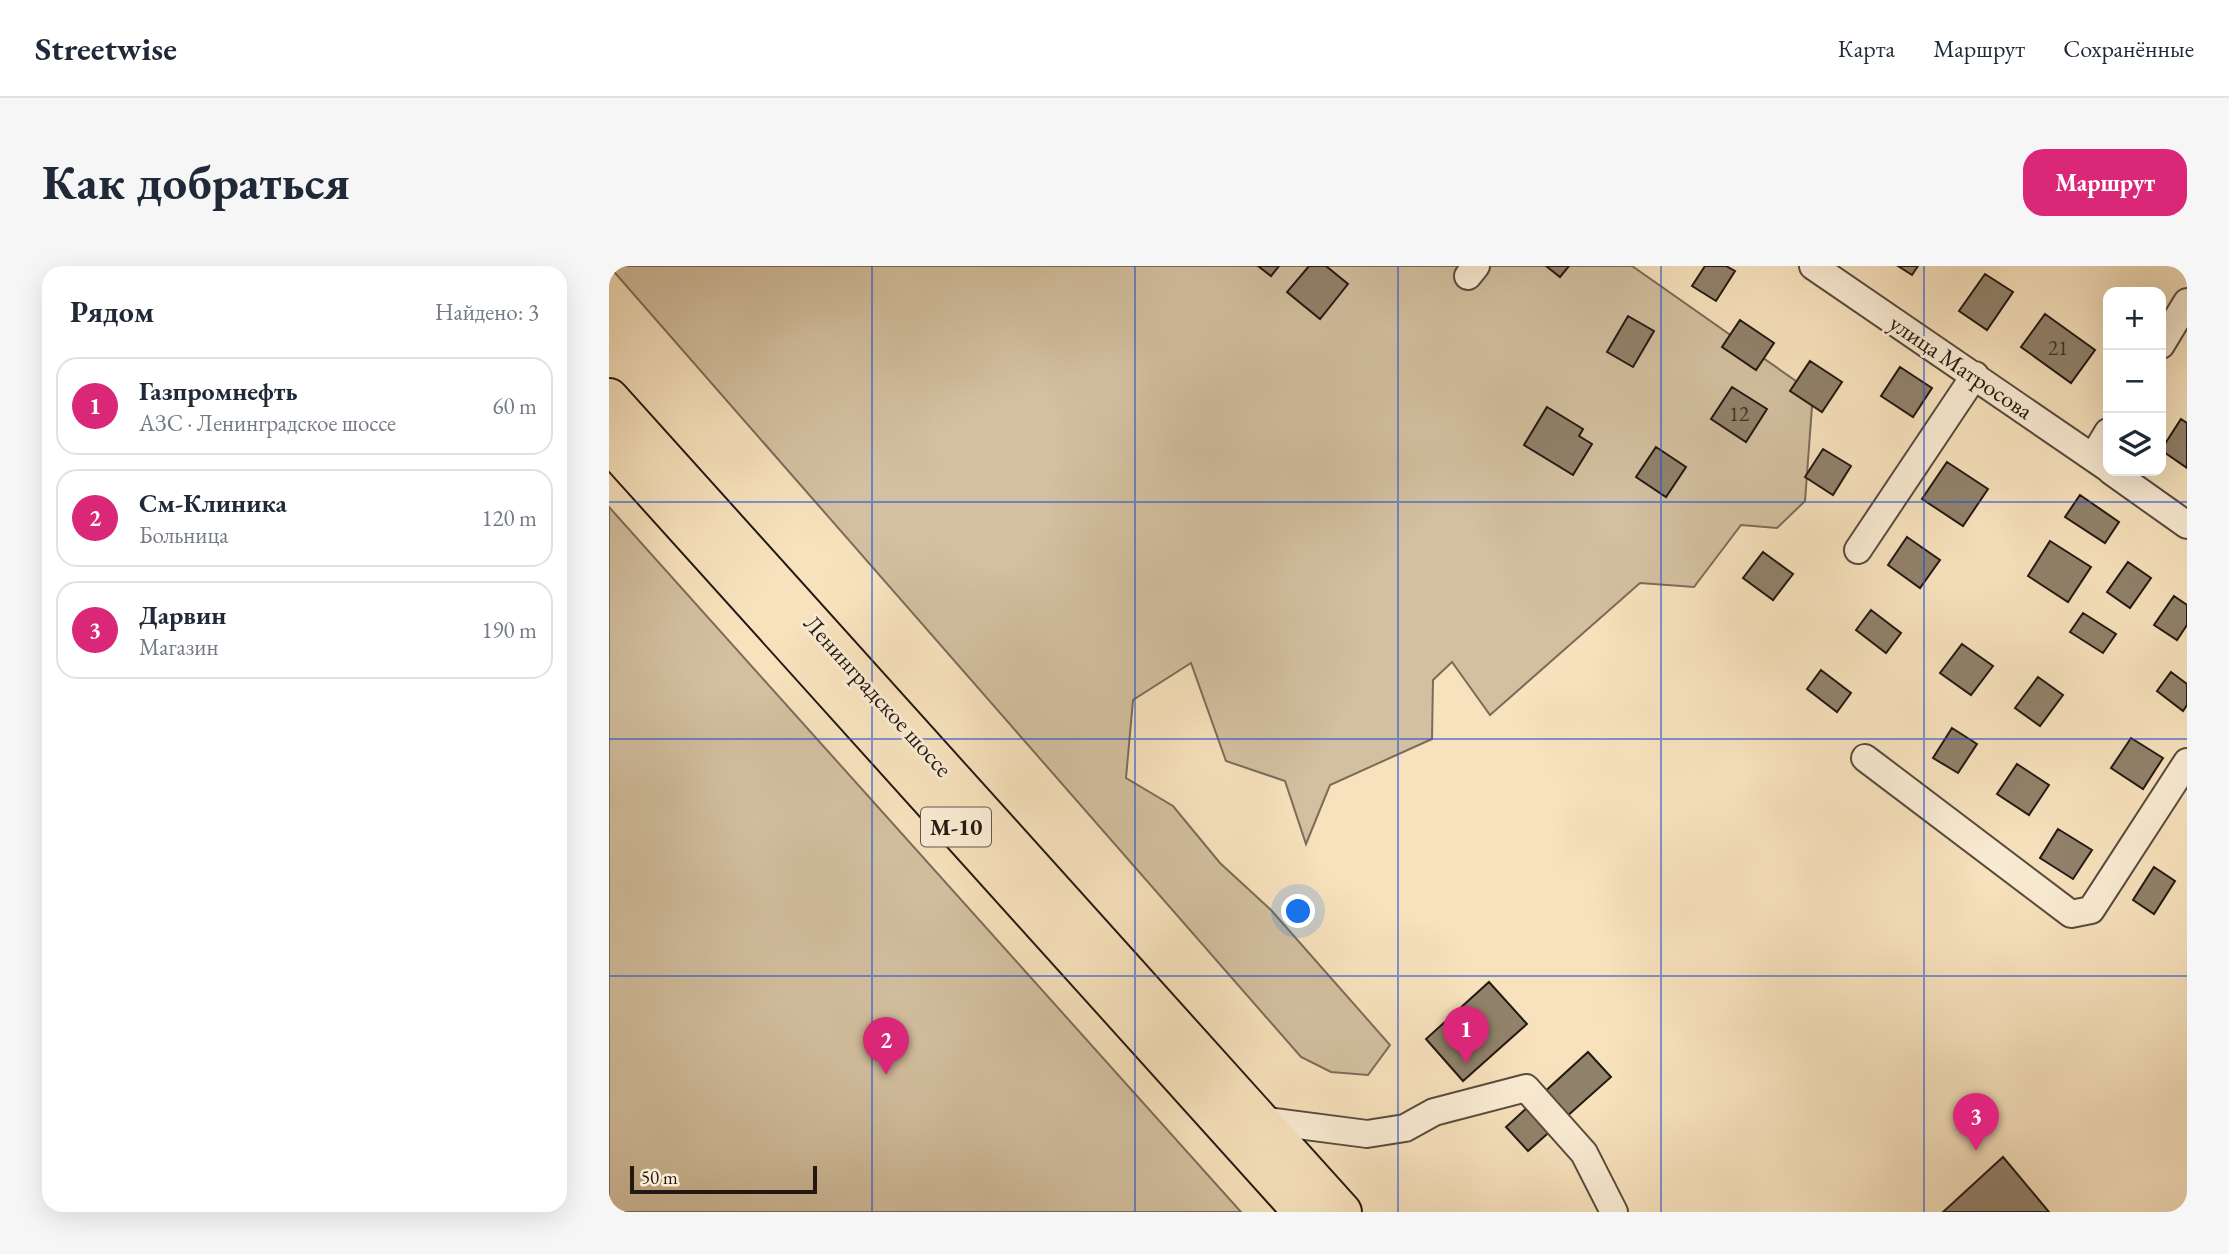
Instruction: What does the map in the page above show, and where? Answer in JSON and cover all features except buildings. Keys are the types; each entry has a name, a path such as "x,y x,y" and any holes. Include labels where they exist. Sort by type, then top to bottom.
{"highway":[{"name":"Ленинградское шоссе","path":"609,398 1342,1212"},
{"name":"Ленинградское шоссе","path":"609,442 1303,1212"}],"street":[{"name":"улица Матросова","path":"1813,266 2103,465"},
{"path":"2166,337 2187,302"},
{"path":"1858,550 1975,375"},
{"name":"улица Матросова","path":"2118,476 2187,525"},
{"path":"1864,758 2071,914 2091,910 2187,762"},
{"path":"1260,1121 1367,1134 1405,1128 1434,1112 1526,1088 1584,1153 1614,1212"}],"shaded area":[{"path":"609,266 1632,266 1813,393 1805,501 1777,528 1741,525 1694,587 1640,583 1490,715 1452,662 1433,680 1432,739 1330,785 1306,844 1285,781 1226,761 1191,663 1133,700 1126,778 1173,806 1220,863 1271,910 1390,1045 1368,1075 1331,1072 1301,1057"},
{"path":"609,507 1241,1212 609,1212"}],"place":[{"name":"Газпромнефть","path":"1466,1064"},
{"name":"См-Клиника","path":"886,1075"},
{"name":"Дарвин","path":"1976,1151"}]}
